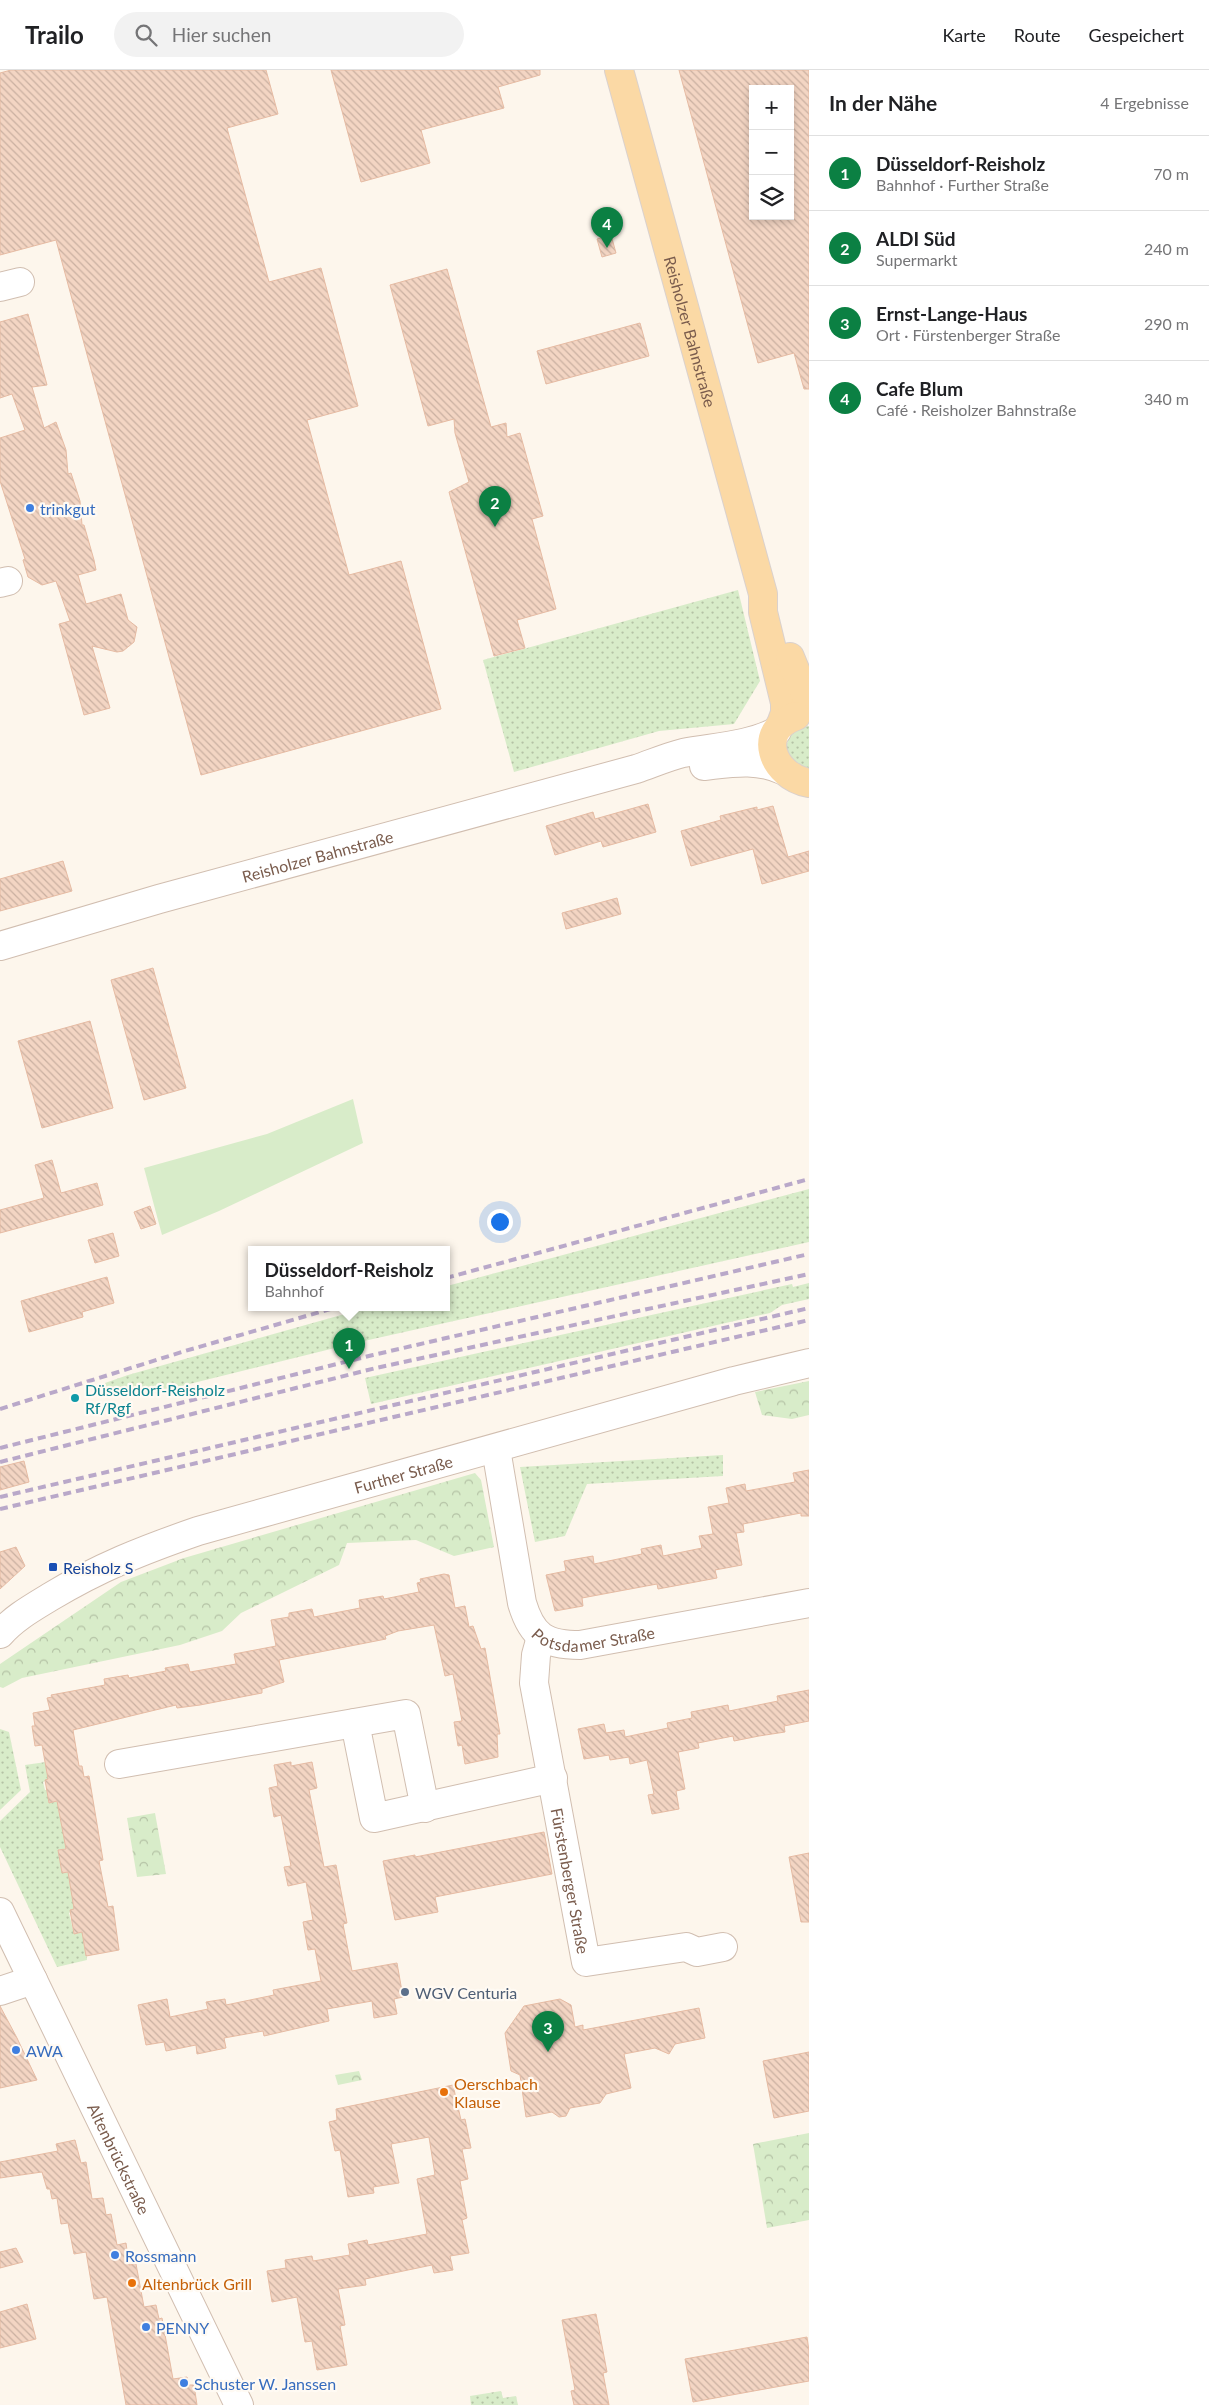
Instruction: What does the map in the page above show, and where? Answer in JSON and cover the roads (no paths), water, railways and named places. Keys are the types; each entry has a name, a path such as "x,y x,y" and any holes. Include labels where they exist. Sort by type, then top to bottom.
{"main road":[{"name":"Reisholzer Bahnstraße","path":"619,70 763,594 763,612 785,703 772,754 782,770 798,781 809,783"},
{"name":"Reisholzer Bahnstraße","path":"763,594 772,607 800,687 809,704"},
{"name":"Reisholzer Bahnstraße","path":"779,728 792,717 809,714"}],"street":[{"name":"Reisholzer Bahnstraße","path":"0,946 159,899 636,770 682,754 767,737 779,728"},
{"name":"Reisholzer Bahnstraße","path":"636,770 672,769 750,762 768,764 782,770"},
{"name":"Further Straße","path":"4,1627 96,1570 143,1550 198,1531 734,1381 809,1364"},
{"name":"Potsdamer Straße","path":"496,1449 522,1603 530,1626 541,1637 554,1643 580,1645 809,1603"},
{"name":"Fürstenberger Straße","path":"541,1637 536,1655 534,1683 586,1962 686,1947 698,1952 723,1947"},
{"path":"119,1764 406,1714 425,1808"},
{"path":"355,1723 374,1818 553,1778"},
{"name":"Altenbrückstraße","path":"0,1912 240,2405"},
{"path":"0,1947 0,1956"},
{"path":"0,1991 33,1980"}],"railway":[{"path":"450,1277 809,1179"},
{"path":"0,1448 373,1355 809,1254"},
{"path":"0,1462 376,1368 809,1274"},
{"path":"0,1497 809,1308"},
{"path":"0,1409 185,1351 324,1311"},
{"path":"0,1509 809,1320"}],"place":[{"name":"Cafe Blum","path":"607,248"},
{"name":"trinkgut","path":"30,508"},
{"name":"ALDI Süd","path":"495,527"},
{"name":"Düsseldorf-Reisholz","path":"349,1369"},
{"name":"Düsseldorf-Reisholz Rf/Rgf","path":"75,1398"},
{"name":"Reisholz S","path":"53,1567"},
{"name":"WGV Centuria","path":"405,1992"},
{"name":"AWA","path":"16,2050"},
{"name":"Ernst-Lange-Haus","path":"548,2052"},
{"name":"Oerschbach Klause","path":"444,2092"},
{"name":"Rossmann","path":"115,2255"},
{"name":"Altenbrück Grill","path":"132,2283"},
{"name":"PENNY","path":"146,2327"},
{"name":"Schuster W. Janssen","path":"184,2383"}]}
